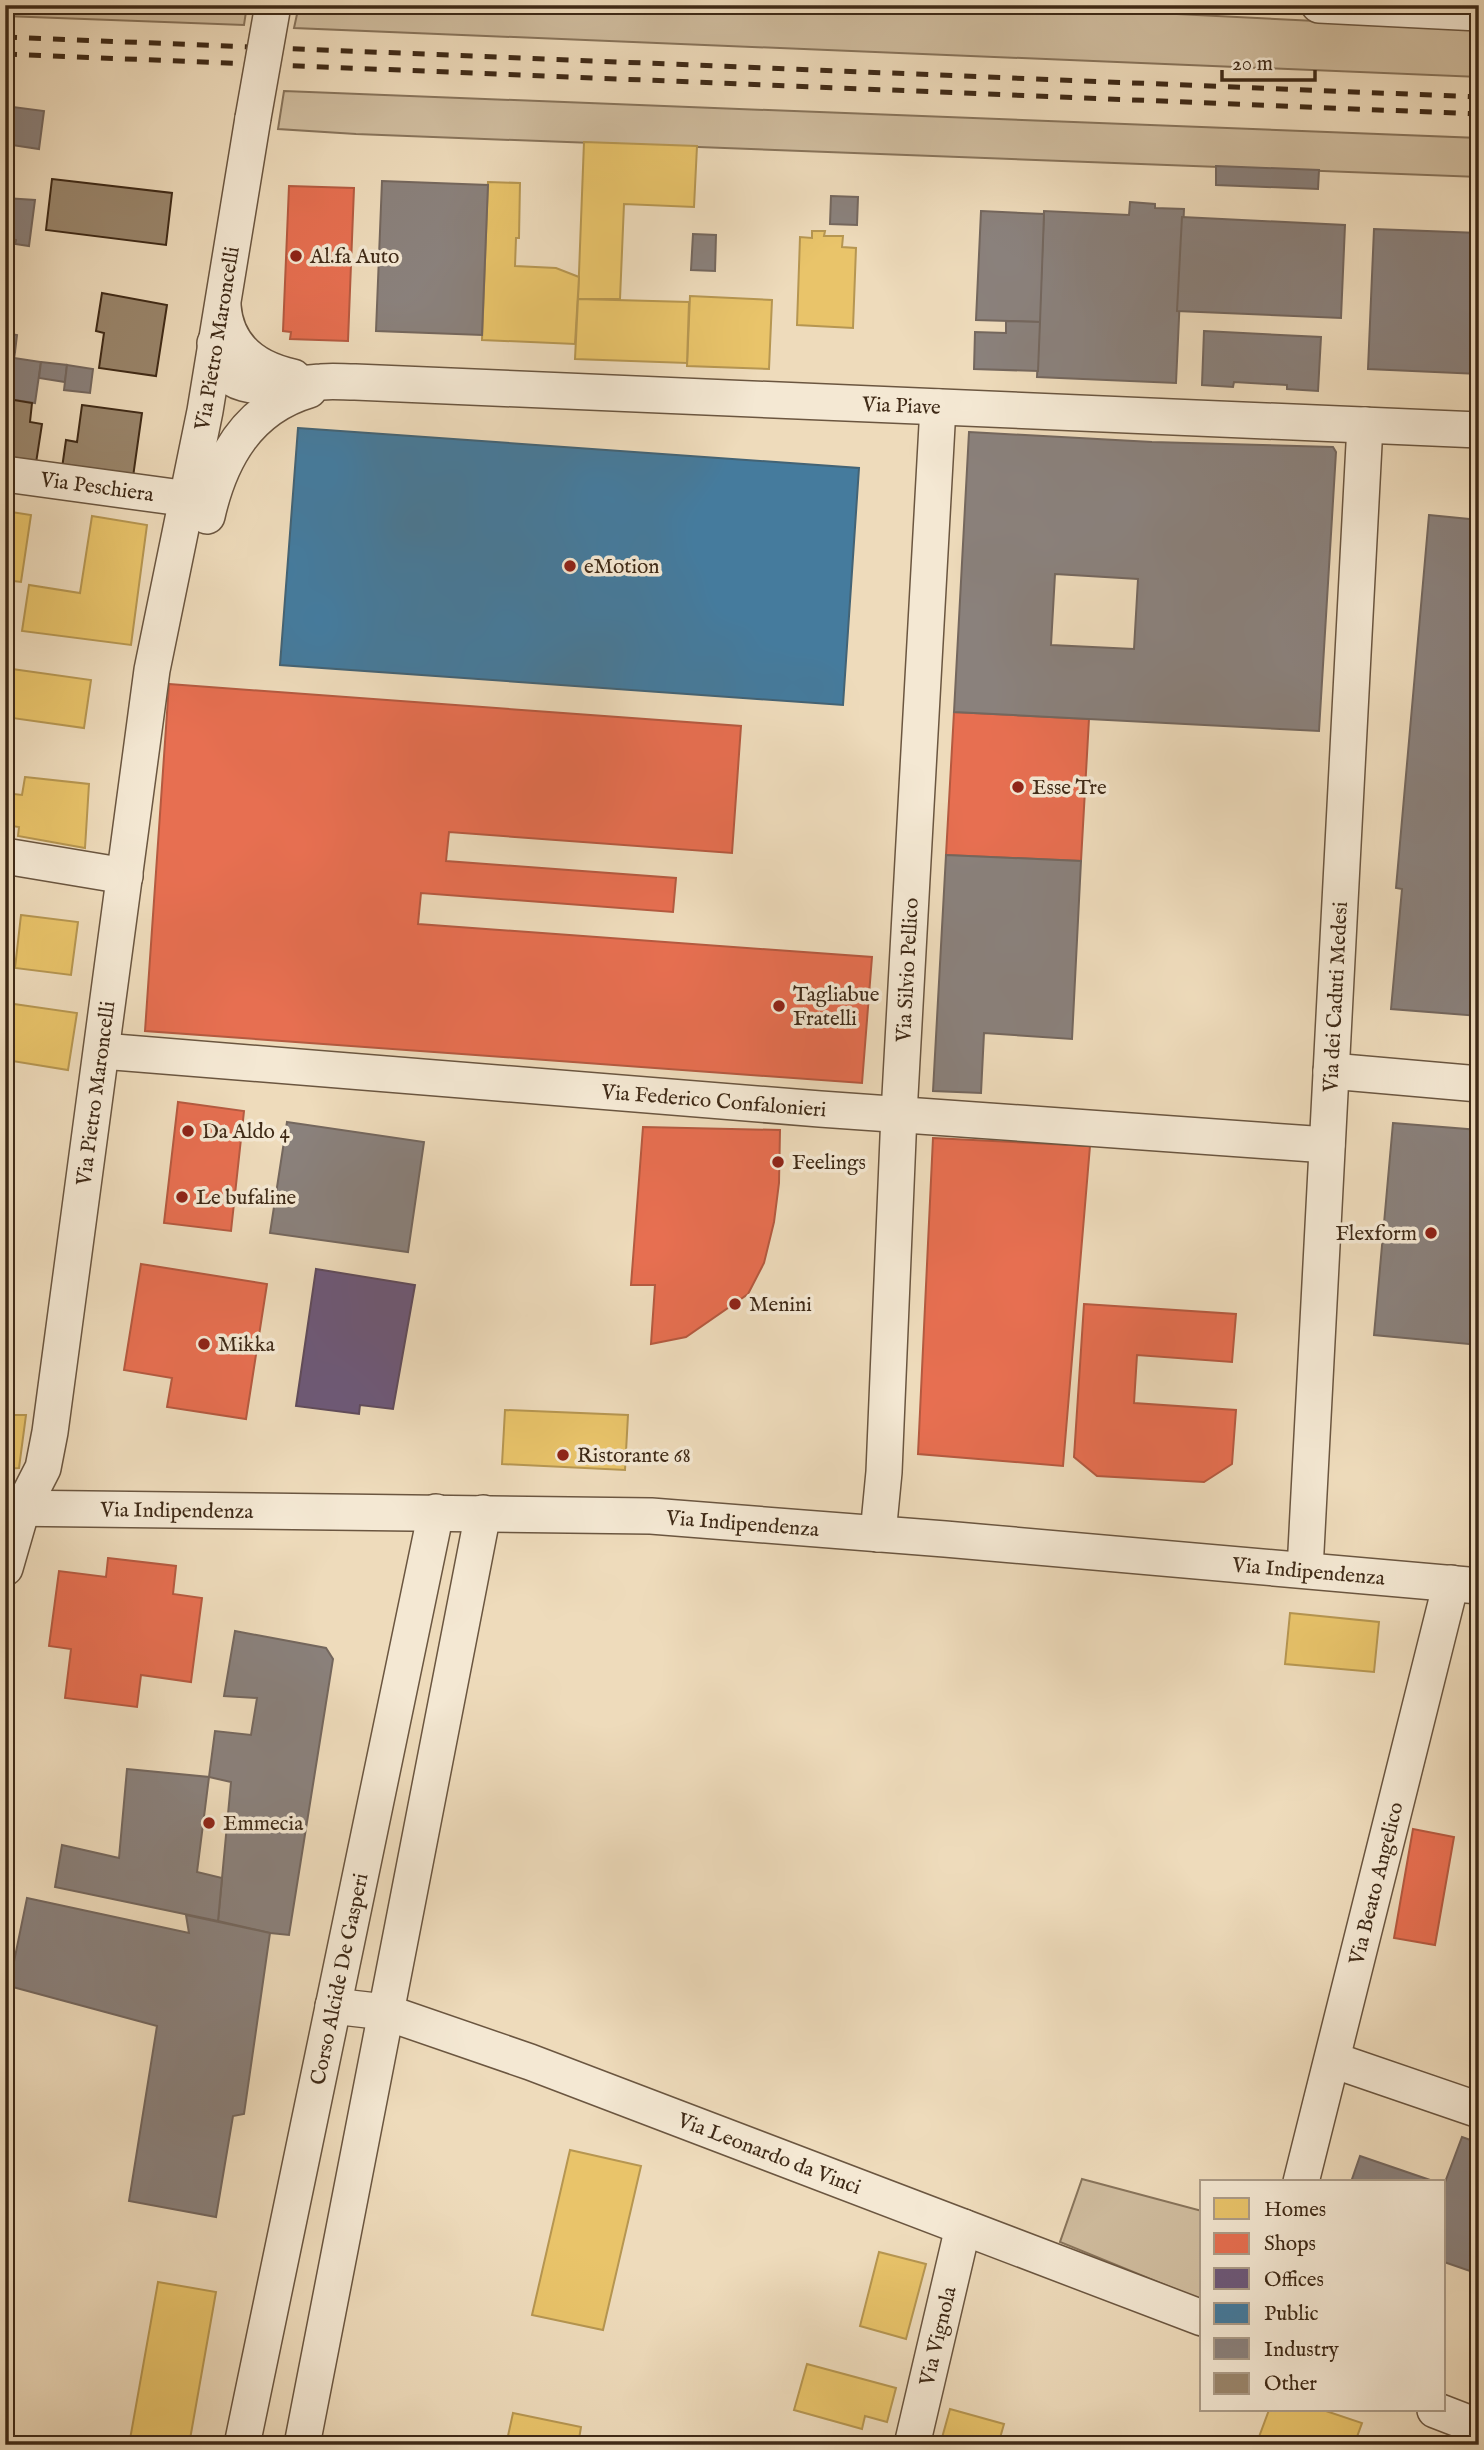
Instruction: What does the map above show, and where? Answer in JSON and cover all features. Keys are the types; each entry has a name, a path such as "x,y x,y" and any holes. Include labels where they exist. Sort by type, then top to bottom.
{"street":[{"name":"Via Pietro Maroncelli","path":"5,1568 14,1509 43,1468 50,1432 152,670 173,561 189,499 273,5"},
{"path":"1319,5 1479,13"},
{"path":"223,296 225,321 232,338 252,361 269,370 290,376 339,382"},
{"path":"215,342 218,363 223,372 242,383 265,386 339,382"},
{"name":"Via Pietro Maroncelli","path":"152,670 165,633 189,583 219,470 252,423 272,406 296,394 339,382"},
{"name":"Via Piave","path":"339,382 1479,430"},
{"name":"Via Silvio Pellico","path":"877,1534 884,1472 899,1114 938,407"},
{"name":"Via dei Caduti Medesi","path":"1305,1570 1365,425"},
{"name":"Via Peschiera","path":"5,474 189,499"},
{"path":"5,856 125,876"},
{"name":"Via Federico Confalonieri","path":"102,1051 1327,1145"},
{"path":"1331,1071 1479,1084"},
{"name":"Via Indipendenza","path":"14,1509 651,1516 1465,1584"},
{"name":"Corso Alcide De Gasperi","path":"242,2445 436,1512"},
{"path":"302,2445 483,1513"},
{"name":"Via Beato Angelico","path":"1302,2180 1465,1584"},
{"name":"Via Leonardo da Vinci","path":"333,2006 385,2012 530,2062 1200,2317"},
{"path":"1333,2060 1479,2110"},
{"name":"Via Vignola","path":"912,2445 963,2227"},
{"path":"1440,2412 1479,2427"}],"shaded area":[{"path":"5,5 247,5 244,25 5,16"},
{"path":"299,5 994,5 1479,29 1479,77 294,28"},
{"path":"284,91 1479,138 1479,177 278,129"},
{"path":"1082,2179 1200,2210 1200,2299 1060,2242"}],"building: Homes":[{"path":"584,142 697,146 694,207 624,204 620,299 578,299"},
{"path":"488,182 520,183 519,238 516,238 515,266 556,268 579,277 575,344 482,340"},
{"path":"812,231 825,231 824,236 843,236 842,247 856,248 853,328 797,325 800,237 812,238"},
{"path":"690,296 772,300 769,369 687,366"},
{"path":"578,299 689,302 687,363 575,359"},
{"path":"5,511 31,515 21,582 5,580"},
{"path":"92,516 147,525 131,645 22,631 29,585 80,593"},
{"path":"5,668 91,680 84,728 5,717"},
{"path":"25,777 89,784 85,848 18,836 19,827 5,825 5,793 22,795"},
{"path":"21,915 78,922 71,975 15,968"},
{"path":"14,1004 77,1013 68,1070 6,1060"},
{"path":"505,1410 628,1415 625,1470 502,1464"},
{"path":"5,1415 26,1415 19,1468 5,1469"},
{"path":"1290,1613 1379,1622 1374,1672 1285,1664"},
{"path":"570,2150 641,2166 603,2330 532,2315"},
{"path":"879,2252 926,2264 906,2339 860,2326"},
{"path":"158,2282 216,2292 189,2445 129,2445"},
{"path":"807,2364 896,2388 887,2422 865,2416 862,2429 794,2410"},
{"path":"950,2409 1004,2424 998,2445 940,2445"},
{"path":"1268,2412 1329,2412 1362,2423 1354,2445 1256,2445"},
{"path":"513,2413 581,2427 578,2445 506,2445"}],"building: Shops":[{"path":"289,186 354,188 348,341 290,339 291,332 283,331"},
{"path":"169,684 741,726 732,853 449,832 446,861 676,878 673,912 421,893 418,924 872,957 862,1083 145,1031"},
{"name":"Esse Tre","path":"954,712 1089,719 1081,861 946,855"},
{"path":"178,1102 244,1111 231,1231 164,1223"},
{"path":"643,1127 780,1130 779,1183 774,1222 764,1263 748,1294 686,1337 651,1344 655,1285 631,1285"},
{"path":"933,1138 1090,1146 1063,1466 918,1454"},
{"path":"141,1264 267,1284 246,1419 167,1407 172,1378 124,1370"},
{"path":"1084,1304 1236,1314 1232,1362 1137,1355 1134,1403 1236,1410 1232,1464 1204,1482 1097,1476 1074,1457"},
{"path":"108,1558 176,1566 173,1594 202,1598 191,1682 141,1675 137,1707 65,1698 71,1649 49,1646 59,1571 106,1577"},
{"path":"1413,1829 1454,1837 1435,1945 1394,1938"}],"building: Offices":[{"path":"316,1269 415,1285 393,1409 360,1405 359,1414 296,1406"}],"building: Public":[{"name":"eMotion","path":"298,428 859,468 843,705 280,665"}],"building: Industry":[{"path":"5,106 44,111 39,149 5,144"},
{"path":"1216,166 1319,170 1318,189 1216,185"},
{"path":"382,181 488,185 482,335 376,331"},
{"path":"831,196 858,197 857,225 830,224"},
{"path":"5,198 35,200 29,246 15,244 16,240 5,238"},
{"path":"1130,202 1155,204 1155,208 1184,209 1176,383 1037,377 1044,211 1129,215"},
{"path":"981,211 1044,214 1040,322 976,320"},
{"path":"1182,217 1345,225 1341,318 1177,311"},
{"path":"1374,229 1479,233 1479,374 1368,369"},
{"path":"693,234 716,235 715,271 691,270"},
{"path":"1006,321 1040,322 1038,371 974,369 975,332 1006,333"},
{"path":"1204,331 1321,337 1318,391 1287,389 1287,385 1234,382 1233,387 1202,385"},
{"path":"5,333 17,335 15,352 5,351"},
{"path":"5,351 15,352 10,390 5,389"},
{"path":"14,358 41,362 35,403 8,399"},
{"path":"41,362 67,365 65,382 39,378"},
{"path":"67,365 93,369 90,393 64,390"},
{"path":"969,432 1152,442 1333,447 1336,452 1319,731 954,712","holes":["1055,574 1138,579 1134,649 1051,645"]},
{"path":"1429,515 1479,520 1479,1016 1391,1009 1402,889 1396,888"},
{"path":"946,855 1081,861 1072,1039 984,1033 981,1093 933,1091"},
{"path":"287,1122 424,1142 408,1252 270,1233"},
{"name":"Flexform","path":"1393,1123 1479,1130 1479,1345 1374,1335"},
{"path":"235,1631 326,1648 333,1659 289,1935 218,1921 231,1782 209,1777 215,1731 251,1735 257,1698 224,1696"},
{"path":"127,1769 209,1777 197,1872 222,1878 218,1921 55,1887 62,1845 119,1858"},
{"path":"27,1898 189,1933 186,1915 270,1933 244,2114 233,2116 216,2217 129,2201 157,2026 9,1986"},
{"path":"1462,2137 1479,2143 1479,2246 1470,2271 1446,2263 1446,2180"},
{"path":"1360,2156 1430,2180 1352,2180"}],"building: Other":[{"path":"52,179 172,193 166,245 46,230"},
{"path":"102,293 167,305 156,376 99,368 104,333 96,331"},
{"path":"8,399 32,403 30,422 42,424 36,463 5,459"},
{"path":"82,405 142,413 133,477 62,468 66,440 77,442"}],"railway":[{"path":"5,37 1479,97"},
{"path":"5,54 1479,114"}],"place":[{"name":"Al.fa Auto","path":"296,256"},
{"name":"eMotion","path":"570,566"},
{"name":"Esse Tre","path":"1018,787"},
{"name":"Tagliabue Fratelli","path":"779,1006"},
{"name":"Da Aldo 4","path":"188,1131"},
{"name":"Feelings","path":"778,1162"},
{"name":"Le bufaline","path":"182,1197"},
{"name":"Flexform","path":"1431,1233"},
{"name":"Menini","path":"735,1304"},
{"name":"Mikka","path":"204,1344"},
{"name":"Ristorante 68","path":"563,1455"},
{"name":"Emmecia","path":"209,1823"}]}
